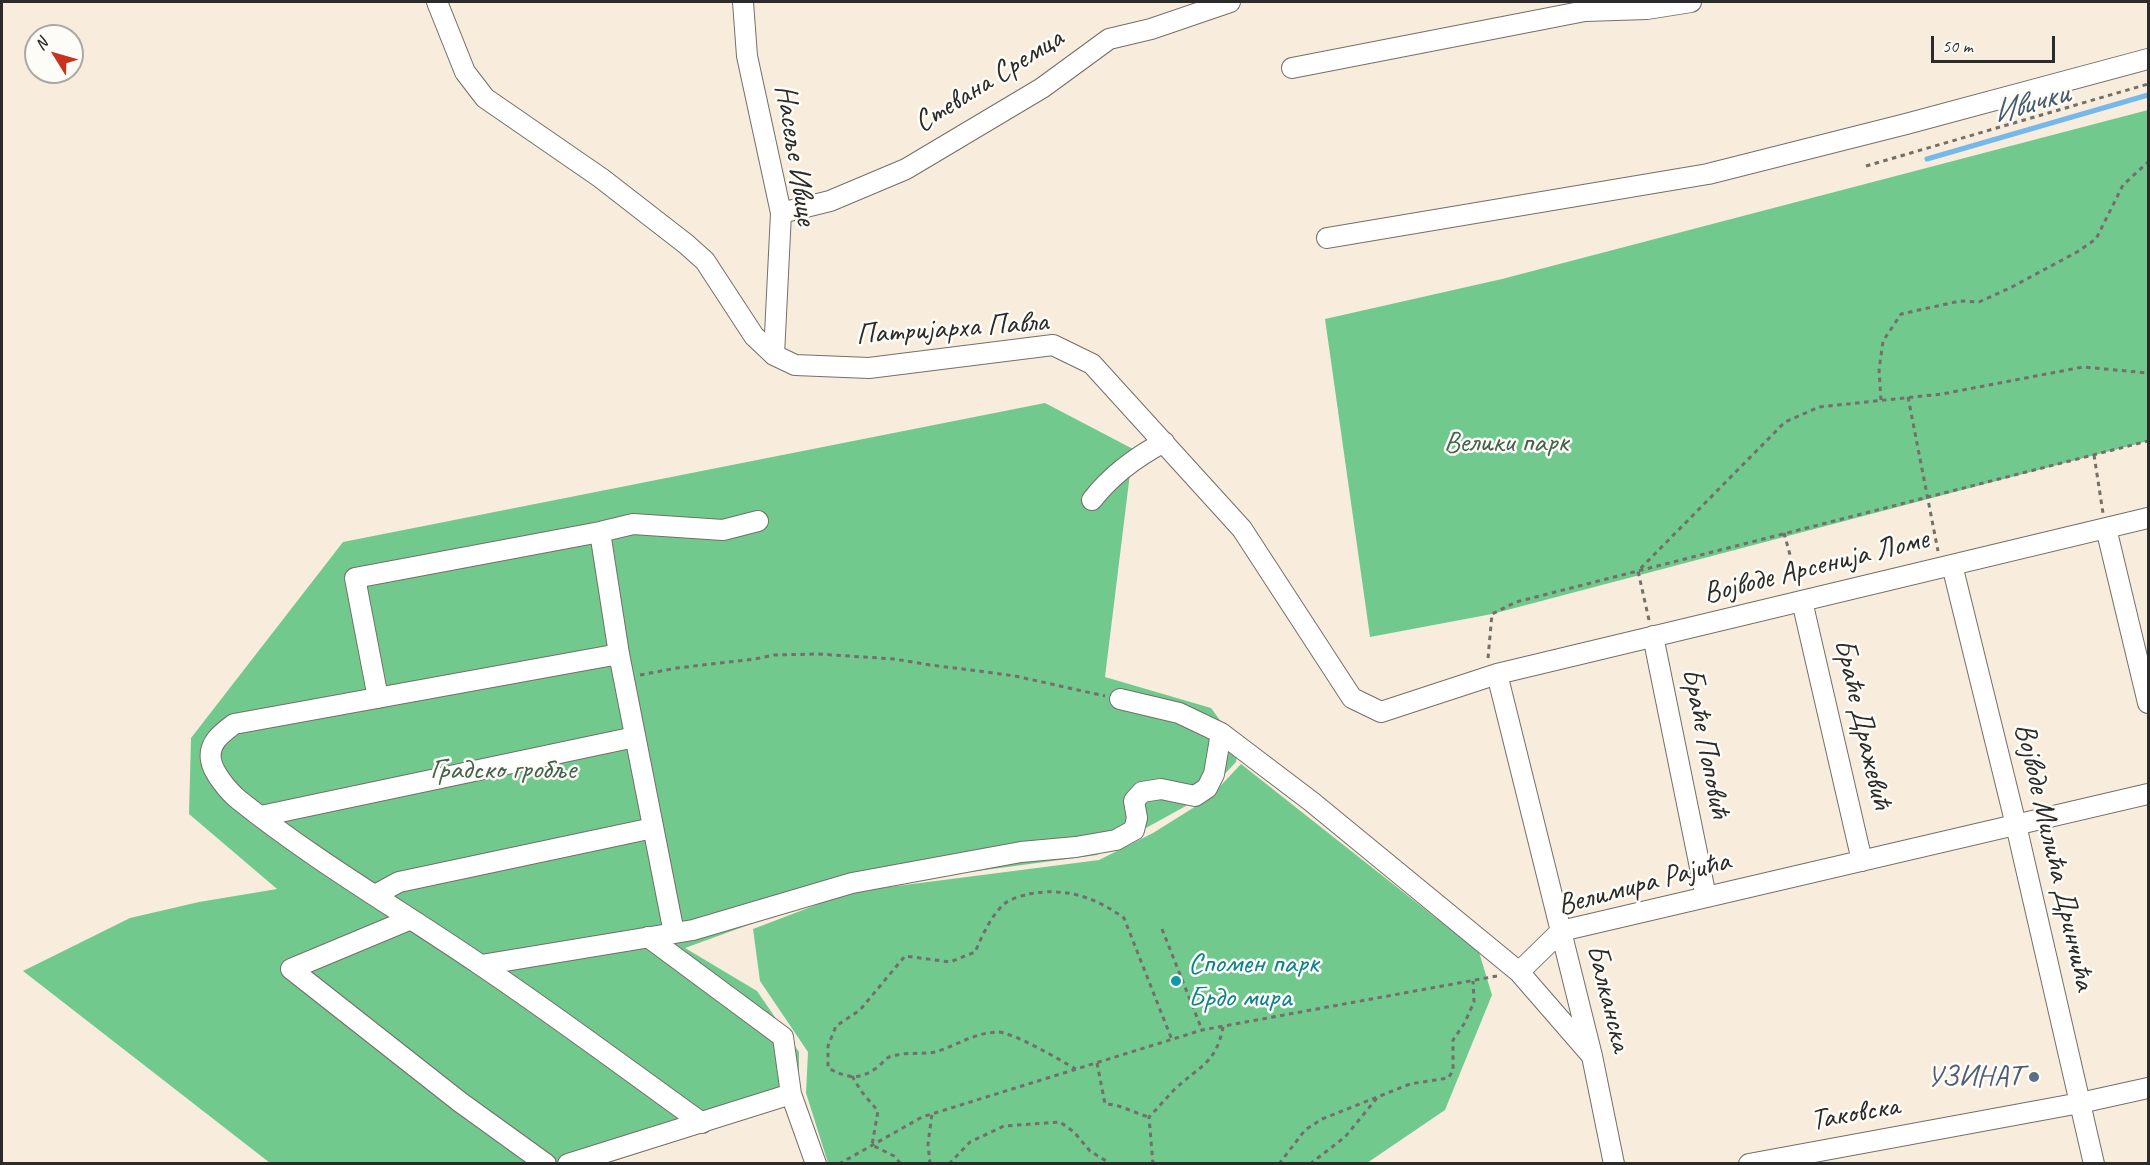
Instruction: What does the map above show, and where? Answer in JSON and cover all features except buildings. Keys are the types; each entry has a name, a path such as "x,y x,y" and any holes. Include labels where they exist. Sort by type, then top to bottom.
{"street":[{"name":"Патријарха Павла","path":"437,2 465,72 485,98 601,178 686,244 705,261 753,336 774,356 795,365 869,368 1053,345 1092,364 1242,529 1353,698 1381,712 1492,676"},
{"name":"Насеље Ивице","path":"743,2 747,56 781,213 774,356"},
{"name":"Стевана Сремца","path":"781,213 830,201 906,169 1042,88 1109,39 1151,29 1230,2"},
{"path":"1292,68 1585,11 1647,9 1691,2"},
{"path":"1326,238 1708,174 2148,59"},
{"path":"1092,500 1108,479 1139,456 1164,442"},
{"name":"Војводе Арсенија Ломе","path":"1492,676 2148,518"},
{"path":"378,698 355,578 633,524 723,530 758,521"},
{"path":"2106,528 2148,703"},
{"path":"600,532 619,654 674,933"},
{"name":"Војводе Милића Дринчића","path":"1947,566 2016,825 2094,1164"},
{"name":"Браће Дражевић","path":"1802,601 1862,861"},
{"name":"Браће Поповић","path":"1653,636 1706,897"},
{"path":"619,654 234,724 218,736 212,748 211,760 218,775 237,798 261,816 481,965 702,1123"},
{"name":"Балканска","path":"1492,676 1561,931 1592,1056 1614,1164"},
{"path":"1120,699 1179,713 1221,733 1239,746 1312,802 1519,972 1592,1056"},
{"path":"481,965 693,930 852,883 1021,852 1076,848 1116,840 1134,830 1137,818 1134,801 1142,792 1161,789 1195,796 1207,788 1214,774 1221,733"},
{"path":"261,816 635,737"},
{"name":"Велимира Рајића","path":"1519,972 1561,931 2148,794"},
{"path":"375,895 399,882 653,828"},
{"path":"411,919 291,969 460,1102 546,1164"},
{"path":"648,937 783,1037 791,1094 816,1164"},
{"name":"Таковска","path":"1749,1164 2080,1103 2148,1088"},
{"path":"568,1164 791,1094"}],"path":[{"path":"1866,166 2148,84"},
{"path":"1881,400 1879,370 1883,341 1901,314 1960,301 1979,302 2077,252 2096,239 2123,185 2148,162"},
{"path":"1638,570 1785,422 1820,407 1942,394 2083,367 2148,373"},
{"path":"1908,397 1927,497 1947,566"},
{"path":"1492,676 1492,614 1516,602 2148,441"},
{"path":"2094,455 2106,528"},
{"path":"1784,533 1802,601"},
{"path":"1638,570 1653,636"},
{"path":"624,679 677,668 774,655 818,654 894,658 988,672 1120,699"},
{"path":"1077,1069 1020,1040 998,1032 967,1038 934,1052 912,1052 887,1058 876,1069 863,1075 846,1077 828,1068 828,1046 836,1026 860,1010 905,956 950,962 975,952 1004,904 1019,896 1050,890 1076,894 1111,909 1124,918 1172,1040"},
{"path":"1162,929 1202,1030"},
{"path":"839,1164 932,1113 1202,1030 1519,972"},
{"path":"1279,1164 1305,1130 1322,1119 1410,1084 1448,1078 1453,1071 1453,1040 1464,1024 1474,1002 1473,981"},
{"path":"1153,1164 1149,1117 1177,1088 1206,1065 1220,1044 1224,1026"},
{"path":"1097,1063 1105,1104 1116,1104 1130,1112 1149,1117"},
{"path":"852,1076 878,1111 872,1144"},
{"path":"1310,1164 1345,1137 1378,1096"},
{"path":"930,1164 928,1144 932,1113"},
{"path":"949,1164 970,1142 1004,1126 1060,1122 1074,1132 1090,1151 1111,1164"},
{"path":"872,1144 894,1156 901,1164"}],"green space":[{"name":"Велики парк","path":"2148,110 2148,441 1492,614 1370,637 1325,319 1502,279"},
{"name":"Градско гробље","path":"1045,403 1133,449 1105,677 1211,708 1239,746 1236,762 1204,796 1097,855 850,888 685,948 757,991 799,1052 799,1072 793,1104 608,1163 270,1163 23,971 130,918 199,902 277,889 189,814 191,738 343,542"},
{"name":"Спомен парк Брдо мира","path":"1241,764 1479,952 1492,995 1445,1110 1367,1163 828,1163 806,1093 808,1052 760,981 753,929 850,892 1099,860 1153,833 1209,798"}],"waterway":[{"name":"Ивички","path":"1927,159 2148,95"}],"place":[{"name":"Спомен парк Брдо мира","path":"1176,981"},
{"name":"УЗИНАТ","path":"2034,1077"}]}
